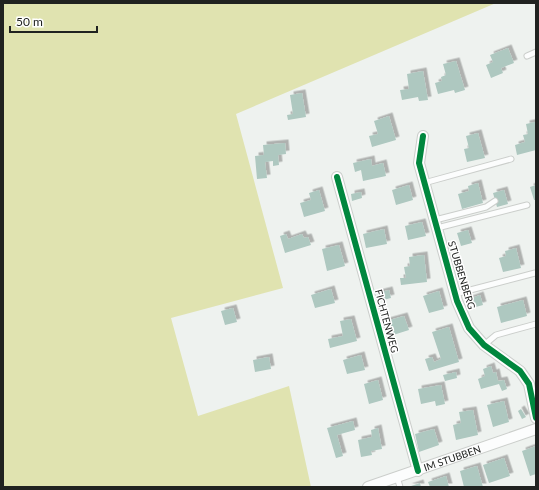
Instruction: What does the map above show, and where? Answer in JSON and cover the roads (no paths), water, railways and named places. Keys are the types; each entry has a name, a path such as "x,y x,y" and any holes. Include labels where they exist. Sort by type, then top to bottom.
{"street":[{"name":"STUBBENBERG","path":"423,136 419,163 455,294 469,328 484,345 520,370 529,384 536,418"},
{"name":"FICHTENWEG","path":"337,177 418,470"},
{"name":"IM STUBBEN","path":"368,487 399,482 418,470 536,429"}],"lane":[{"path":"527,56 536,52"},
{"path":"424,183 511,159"},
{"path":"436,224 486,207 495,201"},
{"path":"436,224 527,205"},
{"path":"455,294 535,273"},
{"path":"484,345 496,335 536,324"}]}
